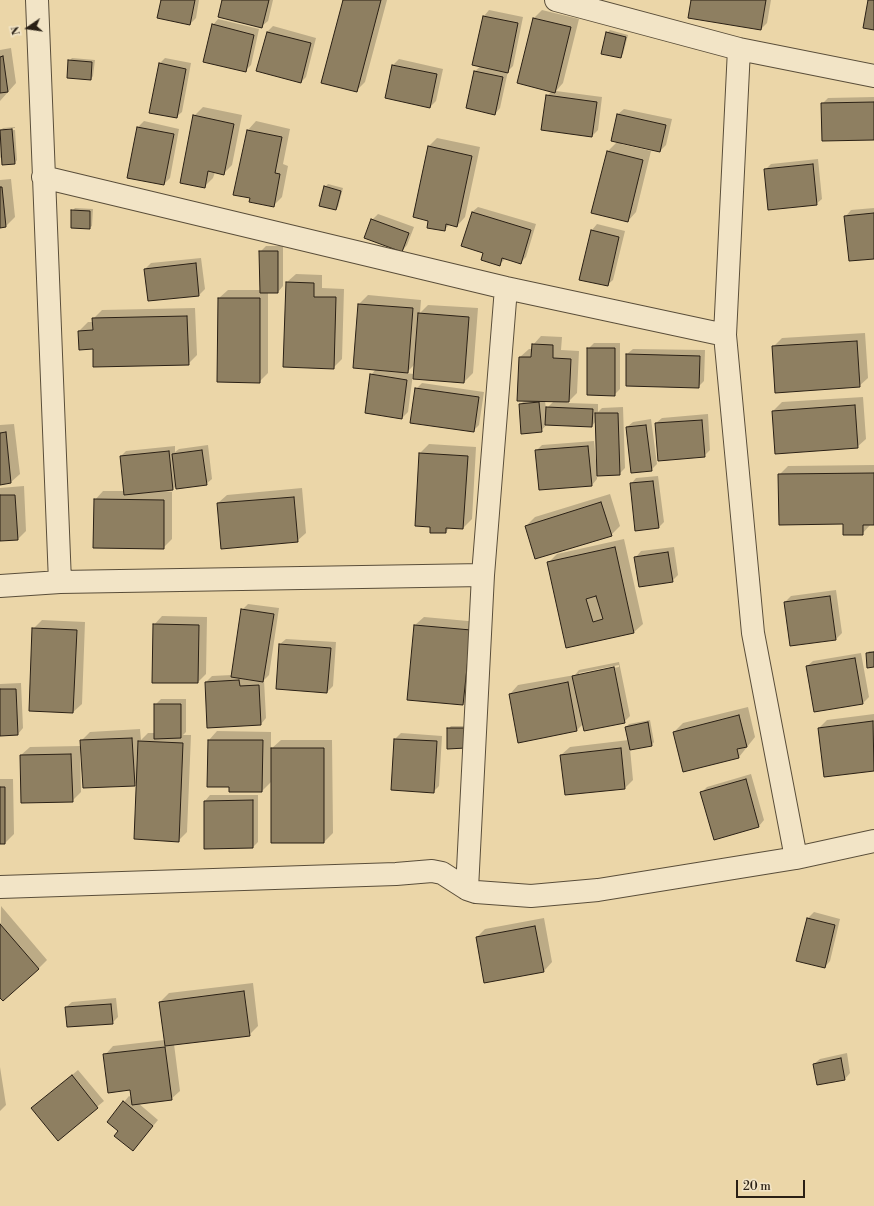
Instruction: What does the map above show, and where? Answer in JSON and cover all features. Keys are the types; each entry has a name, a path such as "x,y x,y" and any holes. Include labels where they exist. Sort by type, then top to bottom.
{"street":[{"path":"37,0 60,582"},
{"path":"556,0 739,49 874,76"},
{"path":"739,49 725,335 753,633 796,858"},
{"path":"43,177 506,288 725,335"},
{"path":"467,889 483,575 506,288"},
{"path":"0,586 60,582 483,575"},
{"path":"0,887 396,874 432,871 442,873 467,889 476,892 531,896 598,890 796,858 874,841"}],"building":[{"path":"161,0 195,0 190,25 157,18"},
{"path":"222,0 269,0 262,28 218,17"},
{"path":"343,0 381,0 357,92 321,83"},
{"path":"691,0 766,0 761,30 688,18"},
{"path":"868,0 874,0 874,30 863,28"},
{"path":"483,16 518,23 508,73 472,65"},
{"path":"533,18 571,27 555,93 517,83"},
{"path":"212,24 254,35 246,72 203,62"},
{"path":"267,32 311,43 301,83 256,71"},
{"path":"606,32 626,37 621,58 601,54"},
{"path":"3,56 8,92 0,93 0,57"},
{"path":"68,60 92,62 91,80 67,78"},
{"path":"159,63 186,69 177,118 149,113"},
{"path":"392,65 437,74 430,108 385,98"},
{"path":"474,71 503,77 495,115 466,108"},
{"path":"546,95 597,102 592,137 541,130"},
{"path":"874,102 874,140 822,141 821,103"},
{"path":"617,114 666,125 660,152 611,141"},
{"path":"193,115 234,124 224,175 208,171 205,188 180,183"},
{"path":"137,127 174,134 164,185 127,178"},
{"path":"12,129 15,164 2,165 0,130"},
{"path":"247,130 282,137 275,173 280,174 274,207 249,202 250,198 233,195"},
{"path":"428,146 472,156 457,227 446,224 445,231 427,228 428,221 413,217"},
{"path":"607,151 643,160 628,222 591,213"},
{"path":"813,164 817,205 768,210 764,169"},
{"path":"324,186 341,191 336,210 319,206"},
{"path":"0,187 2,187 6,227 0,228"},
{"path":"71,210 90,211 90,229 71,228"},
{"path":"472,212 531,230 521,264 502,258 500,266 481,260 483,253 461,246"},
{"path":"874,213 874,259 849,261 844,216"},
{"path":"371,219 409,233 402,252 364,238"},
{"path":"591,230 619,237 608,286 579,280"},
{"path":"259,251 278,251 278,293 260,293"},
{"path":"196,263 199,296 148,301 144,269"},
{"path":"286,282 314,283 314,297 336,297 334,369 283,367"},
{"path":"218,298 260,298 260,383 217,382"},
{"path":"358,304 413,308 408,373 353,368"},
{"path":"418,313 469,317 464,383 413,379"},
{"path":"187,316 189,365 93,367 93,349 79,350 78,331 93,330 92,318"},
{"path":"857,341 860,387 775,393 772,346"},
{"path":"532,344 553,345 553,358 571,359 569,402 517,401 519,357 531,357"},
{"path":"587,348 615,348 615,396 587,395"},
{"path":"626,354 700,356 699,388 626,386"},
{"path":"370,374 407,380 402,419 365,413"},
{"path":"415,388 479,397 474,432 410,423"},
{"path":"539,402 542,432 521,434 519,404"},
{"path":"855,405 858,448 775,454 772,411"},
{"path":"546,407 593,409 592,427 545,425"},
{"path":"595,413 618,413 620,475 597,476"},
{"path":"702,420 705,457 658,461 655,423"},
{"path":"646,425 652,471 631,473 626,427"},
{"path":"6,432 11,483 0,485 0,433"},
{"path":"588,446 592,486 539,490 535,450"},
{"path":"202,450 207,485 176,489 172,454"},
{"path":"169,451 173,490 124,495 120,456"},
{"path":"419,453 468,456 463,529 446,528 446,533 430,533 430,527 415,526"},
{"path":"874,473 874,525 863,525 863,535 843,535 843,524 779,525 778,474"},
{"path":"653,481 659,528 635,531 630,483"},
{"path":"0,495 15,495 18,540 0,541"},
{"path":"294,497 298,542 221,549 217,503"},
{"path":"94,499 164,500 164,549 93,548"},
{"path":"601,502 612,536 535,559 525,526"},
{"path":"615,547 634,633 566,648 547,562","holes":["596,596 603,619 593,622 586,599"]},
{"path":"668,552 673,582 639,587 634,557"},
{"path":"830,596 836,640 790,646 784,602"},
{"path":"241,609 274,614 263,682 231,677"},
{"path":"153,624 199,625 198,683 152,683"},
{"path":"414,625 471,630 463,705 407,700"},
{"path":"32,628 77,630 73,713 29,711"},
{"path":"279,644 331,648 327,693 276,689"},
{"path":"874,652 874,667 867,668 866,653"},
{"path":"855,658 863,704 814,712 806,666"},
{"path":"614,667 625,723 584,731 572,676"},
{"path":"239,680 240,686 259,685 261,725 207,728 205,682"},
{"path":"568,682 577,731 518,743 509,694"},
{"path":"0,689 16,689 18,735 0,736"},
{"path":"154,704 181,704 181,738 154,739"},
{"path":"739,715 747,747 737,749 739,758 683,772 673,732"},
{"path":"873,721 874,771 824,777 818,728"},
{"path":"648,722 652,746 630,750 625,727"},
{"path":"447,728 465,728 466,748 447,749"},
{"path":"132,738 135,786 83,788 80,740"},
{"path":"394,739 437,741 434,793 391,790"},
{"path":"208,740 263,740 262,792 229,792 229,787 207,787"},
{"path":"138,741 183,743 179,842 134,839"},
{"path":"271,748 324,748 324,843 271,843"},
{"path":"621,748 625,789 565,795 560,755"},
{"path":"71,754 73,802 21,803 20,755"},
{"path":"746,779 759,827 714,840 700,792"},
{"path":"0,787 5,787 5,844 0,844"},
{"path":"253,800 253,848 204,849 204,801"},
{"path":"807,918 835,925 825,968 796,961"},
{"path":"0,924 39,969 3,1001 0,998"},
{"path":"535,926 544,972 484,983 476,937"},
{"path":"244,991 250,1036 165,1046 159,1002"},
{"path":"111,1004 113,1024 67,1027 65,1007"},
{"path":"165,1047 172,1100 132,1105 130,1090 108,1093 103,1054"},
{"path":"841,1058 845,1080 817,1085 813,1064"},
{"path":"72,1075 98,1108 58,1141 31,1108"},
{"path":"123,1101 153,1126 133,1151 114,1136 118,1131 107,1122"}]}
